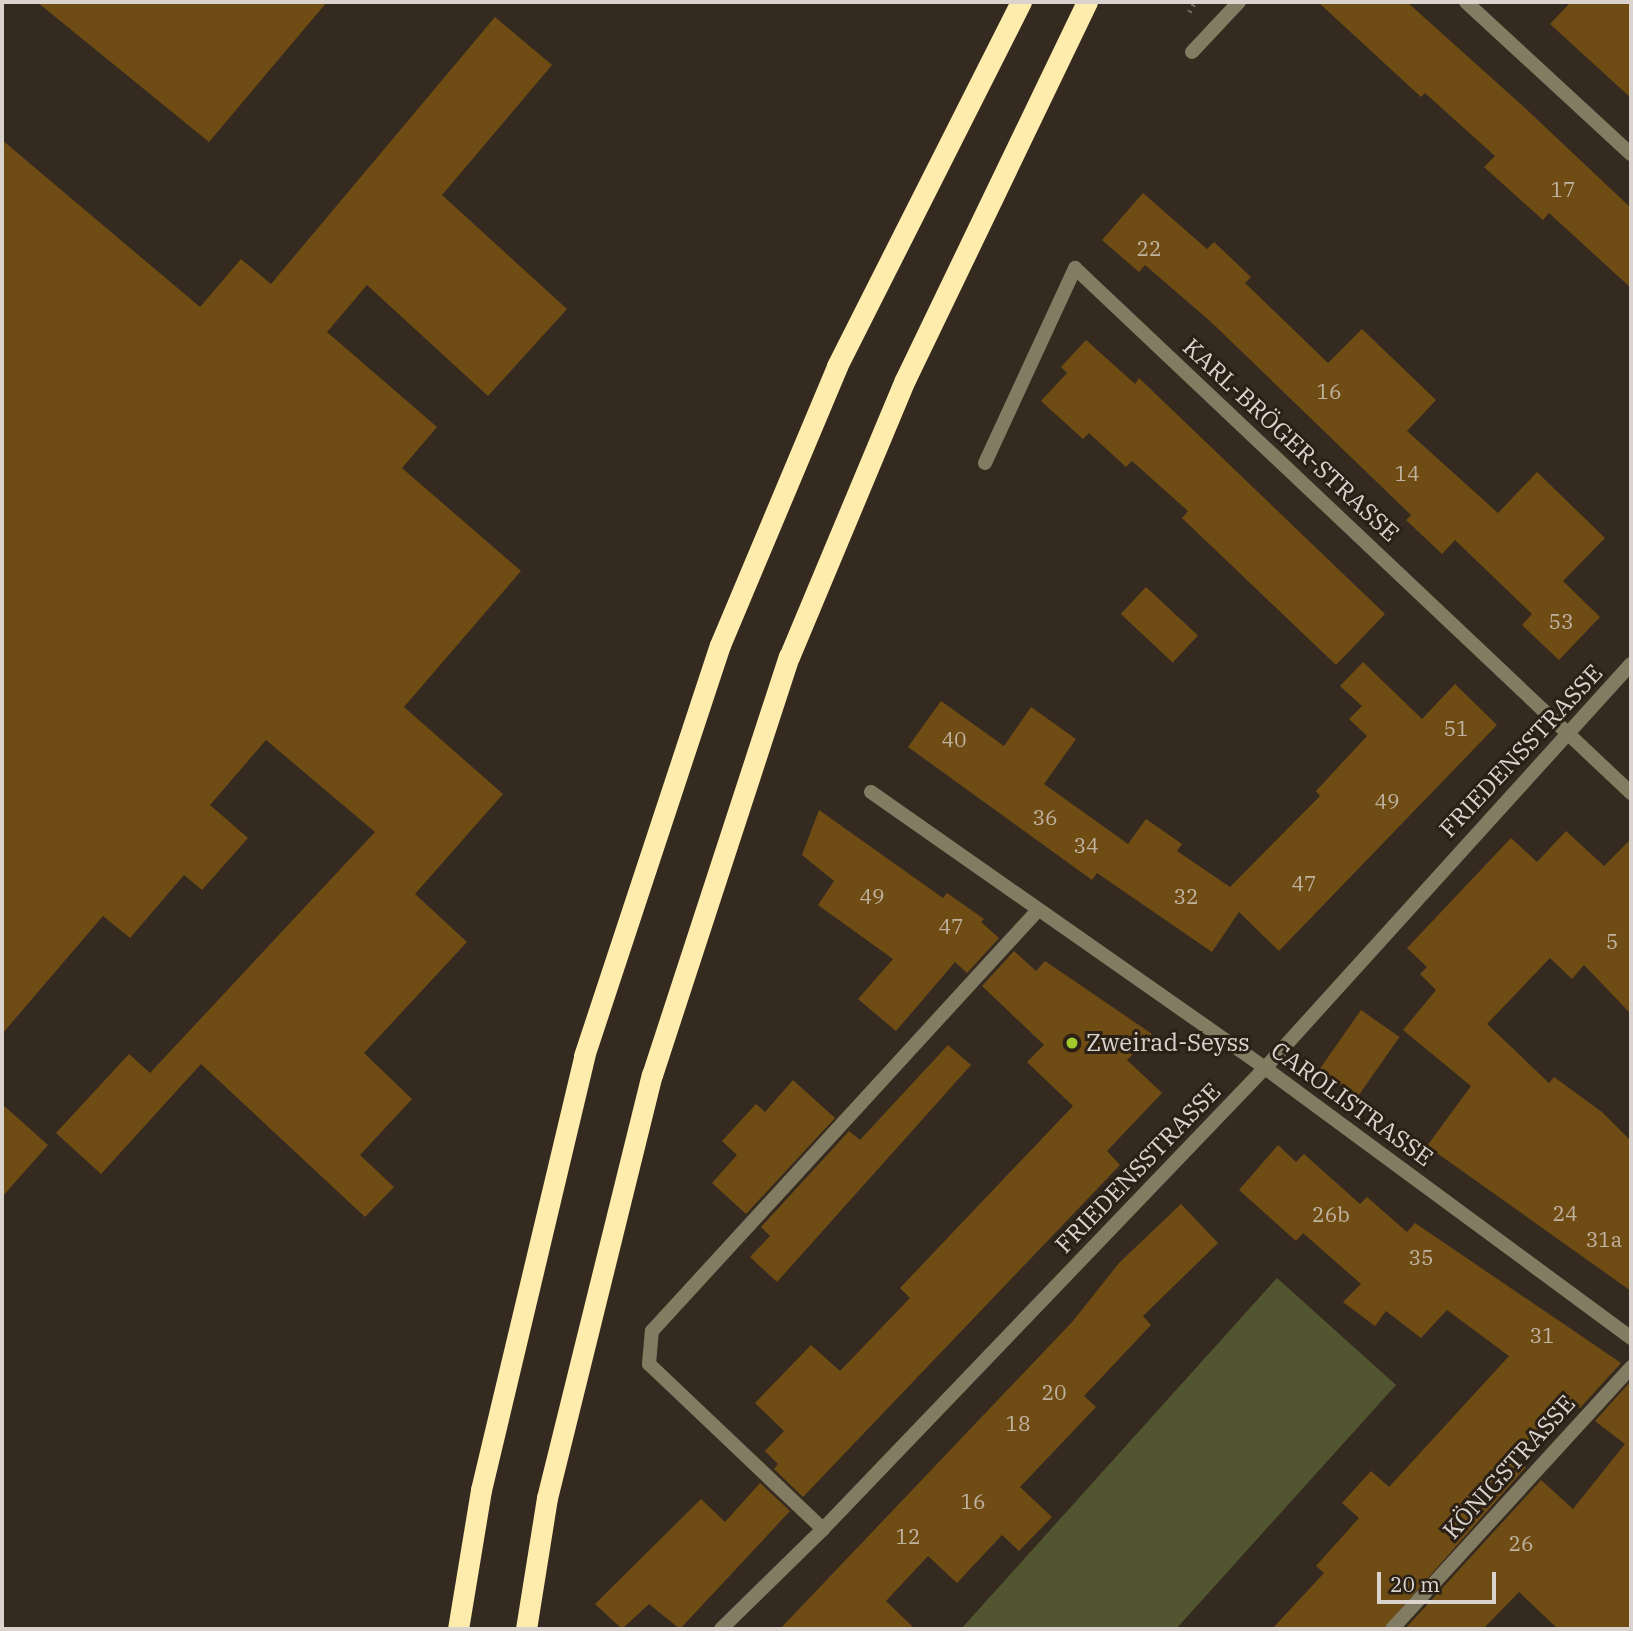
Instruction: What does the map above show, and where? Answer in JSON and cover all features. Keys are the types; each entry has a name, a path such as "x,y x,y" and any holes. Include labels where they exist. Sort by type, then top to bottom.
{"highway":[{"path":"458,1629 481,1490 584,1056 720,645 837,366 1021,2"},
{"path":"526,1629 547,1498 652,1075 789,657 905,380 1087,2"}],"street":[{"path":"1192,52 1239,2"},
{"path":"1466,2 1631,154"},
{"name":"KARL-BRÖGER-STRASSE","path":"985,463 1075,268 1631,793"},
{"name":"FRIEDENSSTRASSE","path":"721,1629 822,1530 1265,1068 1567,731 1631,664"},
{"name":"CAROLISTRASSE","path":"871,792 1265,1068 1631,1338"},
{"path":"822,1530 649,1364 652,1331 1038,910"},
{"name":"KÖNIGSTRASSE","path":"1392,1629 1631,1367"}],"green space":[{"path":"1277,1278 1396,1385 1176,1629 961,1629"}],"building":[{"path":"37,2 327,2 209,142"},
{"path":"1318,2 1407,2 1525,108 1631,208 1631,288 1549,213 1543,220 1484,167 1495,156 1425,93 1421,97"},
{"path":"1571,2 1631,2 1631,98 1550,24"},
{"path":"495,17 552,65 442,195 567,309 488,396 367,285 327,332 437,427 402,468 521,571 404,707 503,794 415,894 467,942 364,1053 412,1099 360,1155 394,1187 365,1217 201,1064 101,1174 56,1133 129,1054 150,1073 375,832 266,740 210,805 248,838 202,890 184,875 130,938 103,916 2,1034 2,140 200,307 241,259 271,284"},
{"path":"1143,193 1207,249 1214,242 1251,277 1245,283 1328,363 1362,329 1436,400 1407,431 1498,513 1537,472 1605,538 1563,581 1600,617 1559,660 1522,625 1532,614 1455,540 1442,554 1406,520 1411,515 1210,321 1145,265 1139,272 1102,240"},
{"path":"1086,340 1135,384 1139,378 1385,614 1336,665 1182,518 1188,511 1132,461 1126,467 1089,433 1083,439 1041,401 1067,373 1061,367"},
{"path":"1146,587 1198,635 1173,662 1121,614"},
{"path":"1363,662 1422,719 1455,684 1497,725 1279,951 1239,912 1212,952 1097,873 1092,880 908,747 941,701 1004,746 1031,707 1076,739 1044,784 1128,844 1146,819 1182,844 1177,851 1230,887 1320,796 1316,791 1367,736 1349,719 1362,706 1340,686"},
{"path":"819,810 943,898 947,893 984,919 981,922 999,938 967,973 955,962 896,1031 858,999 893,959 818,905 834,881 802,855"},
{"path":"1566,831 1604,866 1631,839 1631,1014 1584,965 1572,979 1550,958 1487,1024 1549,1083 1554,1077 1602,1112 1631,1141 1631,1291 1427,1146 1471,1086 1403,1030 1436,990 1420,974 1427,967 1407,948 1511,838 1537,862"},
{"path":"1014,951 1036,971 1045,961 1152,1034 1127,1060 1162,1093 1107,1151 1120,1165 803,1497 774,1469 778,1464 765,1451 784,1431 755,1403 811,1345 840,1371 910,1298 900,1288 1073,1106 1027,1062 1044,1045 982,986"},
{"path":"1361,1010 1400,1037 1358,1096 1320,1069"},
{"path":"948,1045 971,1065 777,1282 750,1257 770,1236 761,1227 849,1131 860,1140"},
{"path":"793,1080 835,1118 746,1214 712,1183 737,1155 722,1141 756,1104 765,1112"},
{"path":"2,1104 48,1145 2,1197"},
{"path":"1278,1145 1296,1162 1304,1154 1360,1204 1367,1197 1407,1232 1415,1223 1621,1363 1580,1408 1568,1398 1514,1456 1526,1467 1383,1629 1272,1629 1324,1573 1316,1566 1359,1518 1342,1503 1371,1471 1389,1487 1509,1356 1447,1310 1421,1338 1386,1311 1375,1326 1343,1302 1361,1284 1303,1233 1296,1241 1239,1190"},
{"path":"1181,1204 1218,1243 1143,1316 1151,1325 1084,1396 1096,1407 1020,1487 1052,1517 1019,1551 1002,1535 957,1583 928,1556 886,1601 915,1629 780,1629 1073,1321 1119,1263"},
{"path":"1631,1381 1631,1629 1558,1629 1519,1592 1483,1629 1405,1629 1541,1480 1573,1509 1625,1444 1595,1421"},
{"path":"760,1483 790,1511 680,1629 649,1604 622,1629 595,1604 701,1499 725,1522"}],"place":[{"name":"Zweirad-Seyss","path":"1072,1043"}]}
